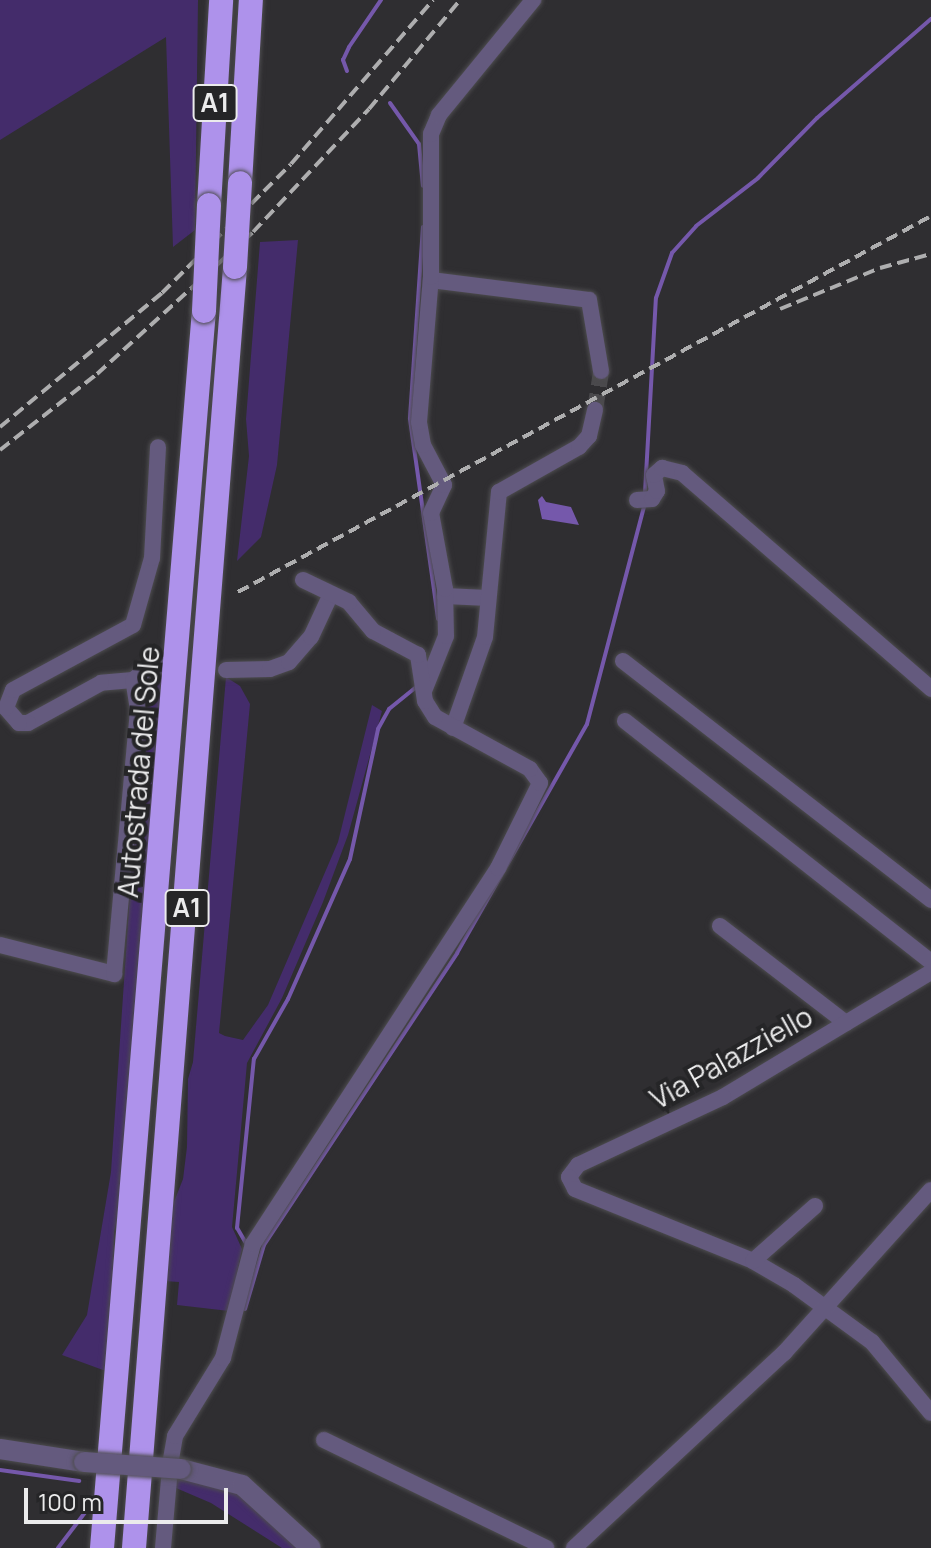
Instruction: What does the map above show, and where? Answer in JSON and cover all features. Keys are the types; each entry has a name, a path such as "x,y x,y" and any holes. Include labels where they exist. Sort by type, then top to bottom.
{"highway":[{"name":"Autostrada del Sole","path":"102,1548 204,311 221,0"},
{"name":"A1","path":"134,1548 235,267 251,0"}],"street":[{"path":"424,685 446,636 445,596 431,513 444,485 423,445 419,422 431,280 431,134 439,115 533,0"},
{"path":"431,280 589,300 601,371"},
{"path":"453,728 479,659 499,492 579,447 589,436 595,410"},
{"path":"158,447 152,558 133,625 13,690 6,708 19,723 28,723 101,683 133,680 150,666 164,665"},
{"path":"645,500 657,491 654,475 662,468 682,473 931,689"},
{"path":"163,1548 174,1469 175,1436 223,1358 251,1249 450,946 538,792 538,775 530,769 435,717 418,655 373,631 349,602 303,580"},
{"path":"226,670 270,669 289,662 311,637 331,594"},
{"path":"445,596 488,598"},
{"path":"623,661 931,900"},
{"path":"0,945 114,974 138,710 133,680"},
{"path":"625,721 931,962"},
{"path":"720,926 846,1023"},
{"name":"Via Palazziello","path":"753,1261 575,1189 569,1177 578,1165 723,1097 931,972"},
{"path":"574,1548 784,1353 823,1305 931,1190"},
{"path":"815,1206 753,1261 823,1305 872,1342 931,1413"},
{"path":"324,1440 546,1548"},
{"path":"0,1449 84,1462 174,1469 242,1485 311,1548"}],"shaded area":[{"path":"0,0 198,0 195,230 173,247 166,37 0,140"},
{"path":"298,240 277,465 261,537 237,561 249,456 246,419 260,242"},
{"path":"542,496 546,502 571,507 579,525 542,519 538,500"},
{"path":"164,670 125,1185 114,1232 108,1370 103,1370 62,1355 87,1315 111,1172 144,688"},
{"path":"226,677 240,686 250,704 219,1033 243,1040 268,1005 338,842 372,705 382,711 348,835 323,902 282,998 247,1063 232,1227 242,1249 229,1311 177,1305 179,1282 164,1281 170,1212 183,1179 187,1147 188,1079 193,1062"},
{"path":"175,1475 233,1488 302,1548 282,1548 211,1503 176,1488"}],"waterway":[{"path":"347,71 343,60 349,47 381,0"},
{"path":"645,493 656,298 672,253 696,226 758,178 817,118 931,19"},
{"path":"390,103 419,144 423,186"},
{"path":"423,227 410,419 438,619"},
{"path":"245,1309 264,1245 457,953 587,724 644,506"},
{"path":"247,1245 237,1228 254,1059 288,999 350,859 378,729 389,709 416,687"},
{"path":"0,1470 79,1481"},
{"path":"58,1548 87,1510"}],"tunnel":[{"path":"595,410 601,371"}],"railway":[{"path":"0,427 162,293 291,164 433,0"},
{"path":"0,450 97,374 253,232 369,109 460,0"},
{"path":"238,592 931,216"},
{"path":"780,309 880,268 931,254"}]}
